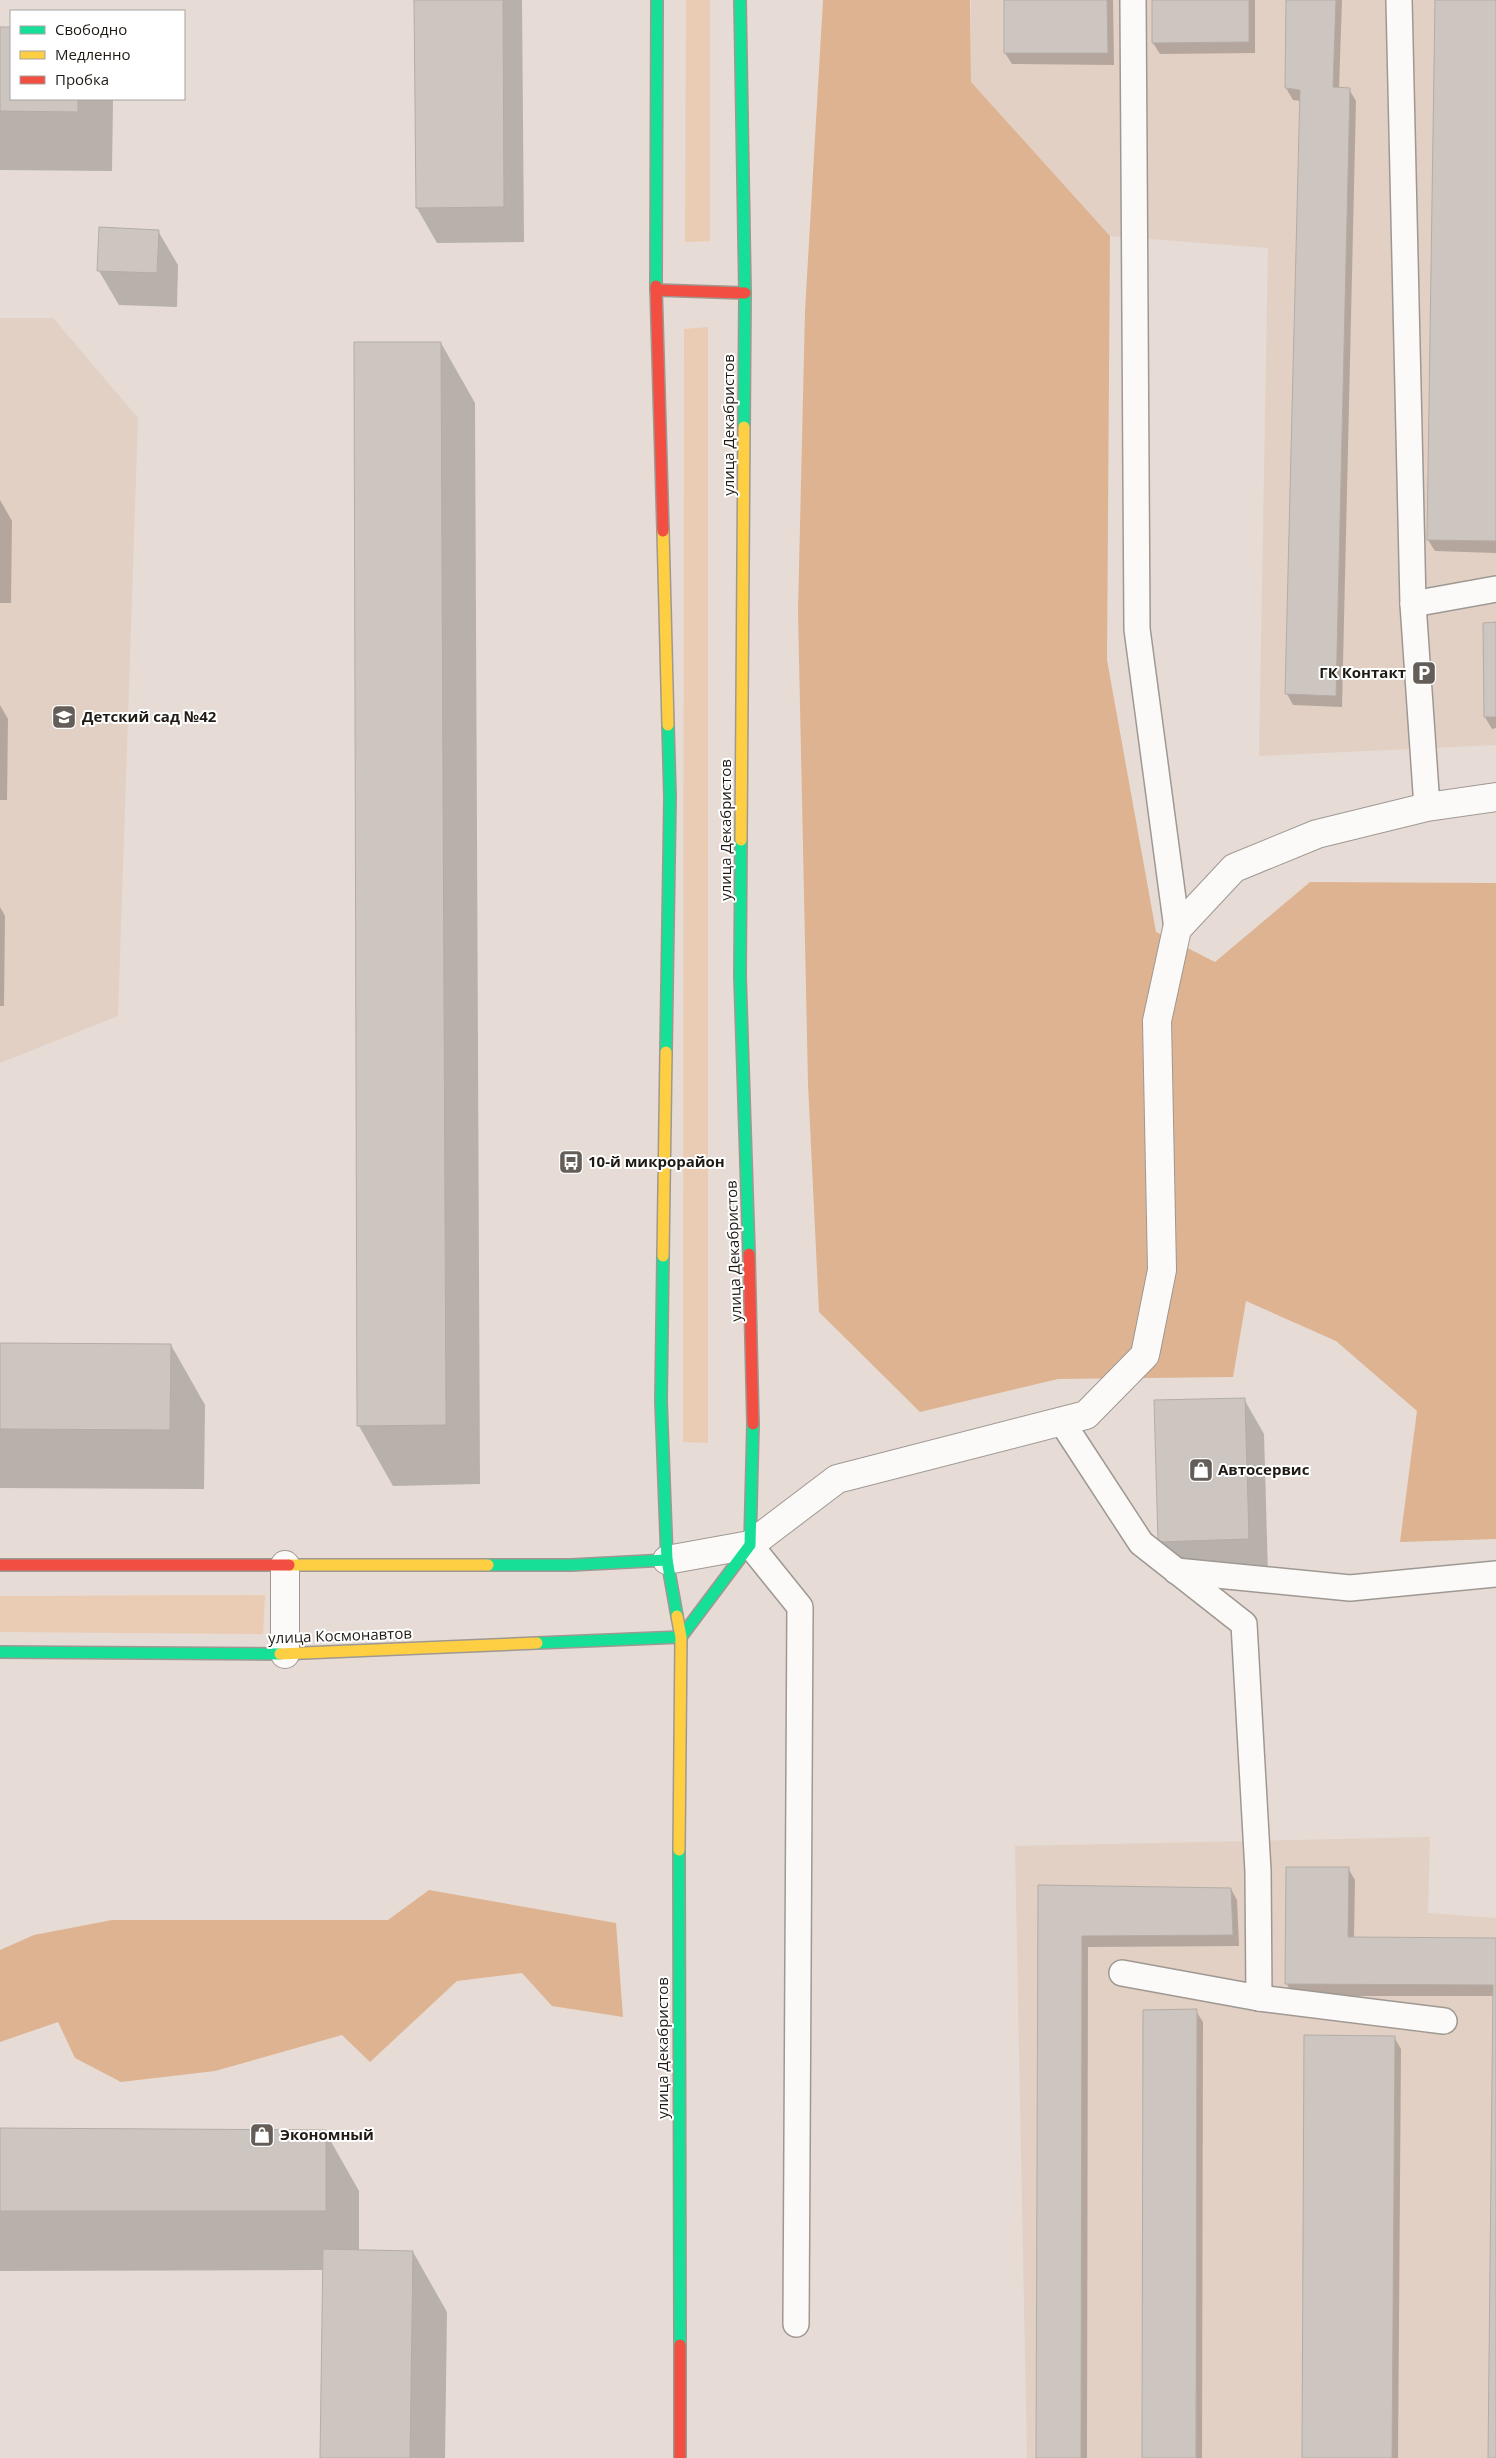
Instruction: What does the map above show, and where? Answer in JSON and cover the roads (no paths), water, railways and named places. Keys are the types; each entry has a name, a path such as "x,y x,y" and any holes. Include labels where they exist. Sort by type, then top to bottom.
{"street":[{"name":"улица Декабристов","path":"657,0 656,290 670,798 661,1401 667,1560 681,1638 679,1797 680,2458"},
{"name":"улица Декабристов","path":"740,0 745,293 740,976 754,1400 750,1545"},
{"path":"656,290 745,293"},
{"path":"681,1638 750,1545 838,1479 1086,1416 1145,1355 1162,1270 1157,1021 1177,929 1234,868 1317,834 1427,807 1496,797"},
{"path":"0,1565 571,1565 667,1560 750,1545"},
{"path":"285,1654 286,1566"},
{"name":"улица Космонавтов","path":"0,1652 285,1654 681,1638"}],"lane":[{"path":"1133,0 1137,629 1177,929"},
{"path":"1399,0 1413,604 1427,807"},
{"path":"1413,604 1496,589"},
{"path":"1062,1422 1141,1543 1244,1624 1258,1871 1259,1998"},
{"path":"750,1545 800,1608 796,2324"},
{"path":"1176,1570 1350,1588 1496,1574"},
{"path":"1122,1973 1259,1998 1444,2021"}],"place":[{"name":"ГК Контакт","path":"1424,673"},
{"name":"Детский сад №42","path":"64,717"},
{"name":"10-й микрорайон","path":"571,1162"},
{"name":"Автосервис","path":"1201,1470"},
{"name":"Экономный","path":"262,2135"}]}
